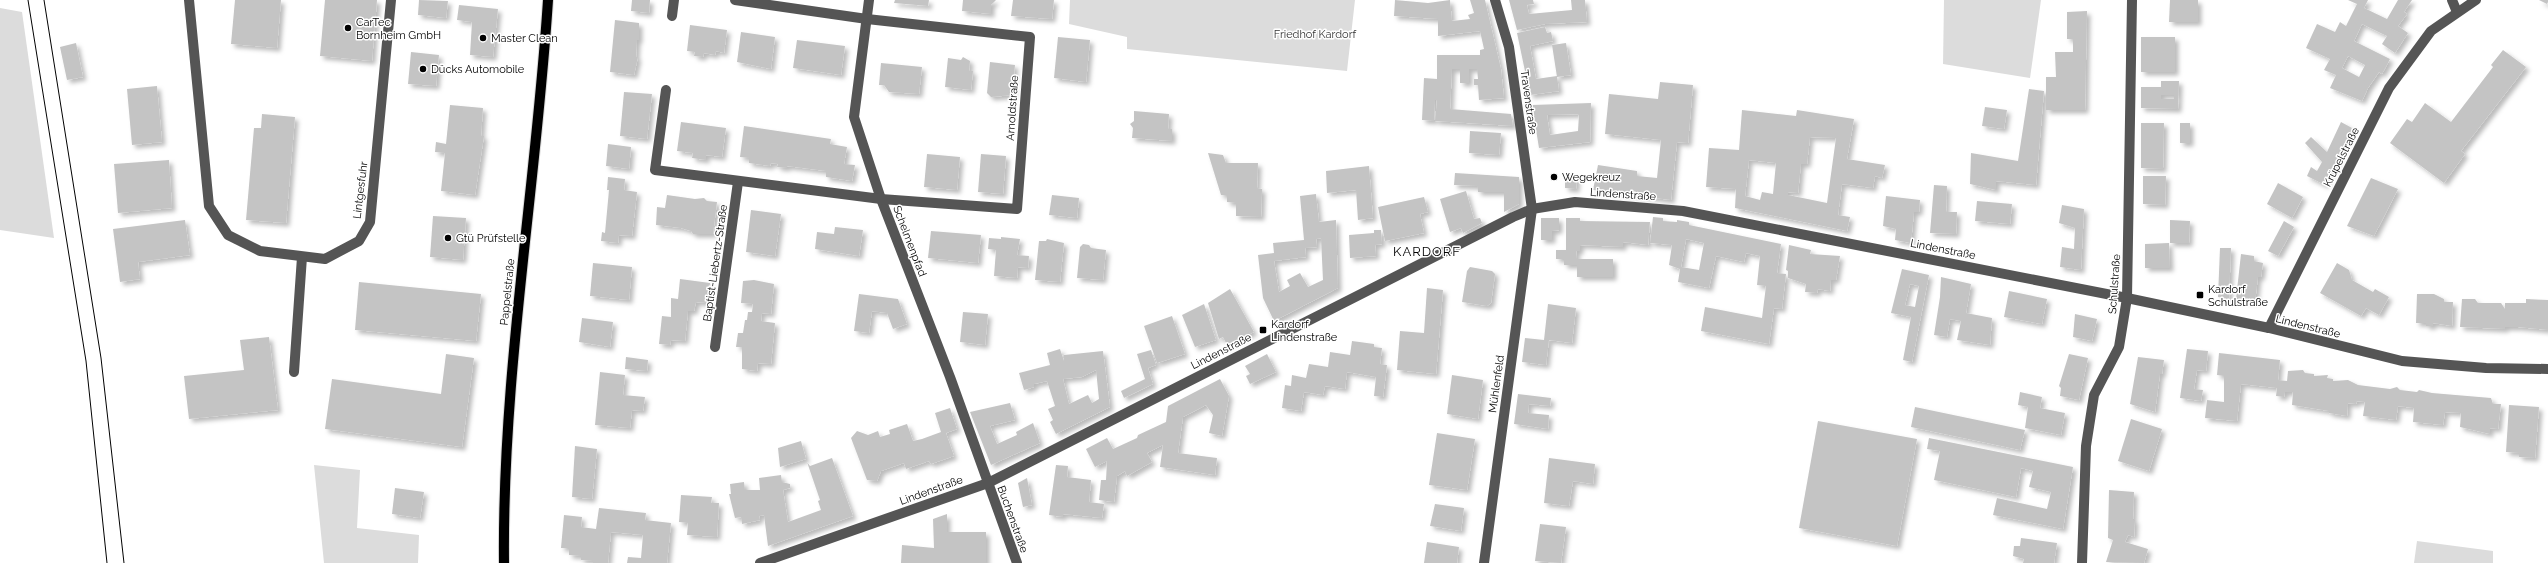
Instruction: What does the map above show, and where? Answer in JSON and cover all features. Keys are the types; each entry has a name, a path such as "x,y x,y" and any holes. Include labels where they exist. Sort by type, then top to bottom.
{"main road":[{"name":"Pappelstraße","path":"504,563 504,506 511,371 543,79 548,0"}],"street":[{"name":"Lintgesfuhr","path":"190,0 209,206 228,235 244,244 260,251 302,257 325,258 343,251 359,241 370,222 391,0"},
{"path":"672,16 674,0"},
{"path":"735,0 867,19"},
{"name":"Schelmenpfad","path":"869,0 854,118 881,199 988,483"},
{"name":"Travenstraße","path":"1495,0 1509,47 1532,209"},
{"name":"Schulstraße","path":"2082,563 2086,446 2094,395 2119,347 2127,298 2132,0"},
{"path":"2452,0 2457,12"},
{"name":"Krüpelstraße","path":"2268,328 2389,88 2431,31 2476,0"},
{"name":"Arnoldstraße","path":"867,19 1030,37 1017,209 881,199"},
{"path":"666,90 655,170 738,182 881,199"},
{"name":"Baptist-Liebertz-Straße","path":"715,347 738,182"},
{"name":"Lindenstraße","path":"760,563 988,483 1532,209 1575,202 1684,211 2127,298 2268,328 2402,361 2486,368 2548,370"},
{"name":"Mühlenfeld","path":"1484,563 1532,209"},
{"path":"294,372 302,257"},
{"name":"Buchenstraße","path":"988,483 1017,563"}],"green space":[{"name":"Friedhof Kardorf","path":"1070,0 1355,0 1347,71 1127,49 1127,37 1069,24"},
{"path":"1944,0 2041,0 2030,78 1943,64"},
{"path":"0,8 22,12 54,238 0,230"},
{"path":"314,465 360,470 357,528 419,535 418,563 324,563"},
{"path":"2417,541 2493,551 2493,563 2414,563"}],"building":[{"path":"235,0 281,0 277,48 231,44"},
{"name":"CarTec Bornheim GmbH","path":"325,0 377,0 372,61 320,56"},
{"path":"419,0 448,1 446,18 418,15"},
{"path":"632,0 650,0 649,13 631,11"},
{"path":"895,0 929,0 928,6 894,3"},
{"path":"963,0 996,0 991,5 991,14 962,11"},
{"path":"1013,0 1054,0 1052,19 1011,16"},
{"path":"1395,0 1428,3 1450,0 1452,21 1470,19 1468,15 1474,13 1470,0 1485,0 1501,69 1504,98 1479,100 1478,85 1474,85 1474,79 1478,79 1477,69 1469,69 1469,83 1460,83 1460,69 1452,69 1450,109 1511,114 1513,126 1435,121 1437,100 1435,100 1434,121 1422,120 1424,78 1437,79 1437,55 1480,55 1480,50 1484,49 1480,31 1438,36 1438,19 1394,16"},
{"path":"1509,0 1533,0 1534,4 1527,5 1529,14 1572,10 1571,0 1585,0 1587,22 1545,24 1517,30"},
{"path":"2170,0 2198,0 2198,22 2169,22"},
{"path":"2348,0 2368,0 2364,8 2387,19 2398,0 2412,0 2404,12 2407,14 2398,26 2408,33 2395,53 2382,44 2387,36 2362,24 2354,41 2390,59 2382,74 2379,72 2368,88 2362,101 2330,88 2336,75 2324,70 2330,59 2306,48 2317,24 2335,32 2340,22 2346,26 2357,4","holes":["2348,56 2365,65 2359,77 2342,68"]},
{"path":"2539,0 2548,0 2548,2 2547,4"},
{"name":"Master Clean","path":"459,5 498,9 493,57 470,55 472,22 457,20"},
{"path":"2087,11 2085,110 2046,110 2046,77 2056,77 2055,52 2073,52 2073,39 2067,39 2067,12"},
{"path":"615,20 639,23 639,40 637,40 636,57 638,57 634,75 610,72"},
{"path":"690,25 727,30 724,53 716,51 715,55 704,53 703,57 694,56 695,52 687,51"},
{"path":"1545,27 1547,33 1551,32 1553,41 1530,46 1536,79 1557,76 1559,91 1530,95 1517,33"},
{"path":"741,32 775,37 771,69 737,62"},
{"path":"1058,37 1090,40 1086,82 1054,78"},
{"path":"2141,37 2175,37 2175,72 2141,72"},
{"path":"797,40 845,46 841,75 793,68"},
{"path":"76,43 83,77 67,80 60,47"},
{"path":"1566,43 1571,75 1557,77 1552,45"},
{"path":"2503,50 2526,67 2461,151 2465,154 2444,183 2390,143 2407,119 2412,122 2425,103 2451,122 2493,67 2491,65"},
{"name":"Dücks Automobile","path":"411,52 439,55 436,86 408,84"},
{"path":"963,57 970,61 969,71 973,71 971,90 945,87 948,58 961,60"},
{"path":"990,62 1015,65 1012,95 991,97 987,93"},
{"path":"881,63 922,67 919,94 889,92 884,85 879,85"},
{"path":"2161,81 2179,81 2178,109 2141,108 2141,87 2161,87","holes":["2161,95 2174,95 2174,99 2161,99"]},
{"path":"1660,82 1693,85 1688,143 1677,142 1671,200 1593,190 1598,165 1637,171 1637,176 1657,178 1661,140 1605,134 1609,94 1658,99"},
{"path":"157,86 162,142 132,145 127,89"},
{"path":"2029,89 2044,91 2036,185 1996,181 1996,190 1970,184 1971,153 2018,161"},
{"path":"624,92 652,94 647,139 620,136"},
{"path":"1591,103 1590,142 1539,148 1532,105","holes":["1579,114 1578,131 1550,135 1547,115"]},
{"path":"450,105 483,108 481,136 484,136 475,195 441,191 445,153 435,152 436,142 446,144"},
{"path":"1985,107 2007,110 2004,129 1982,126"},
{"path":"1742,110 1796,116 1797,110 1854,119 1847,159 1885,165 1882,178 1875,176 1873,188 1842,184 1838,215 1850,217 1847,231 1735,208 1736,189 1706,187 1709,148 1739,150","holes":["1810,137 1836,138 1827,203 1788,195 1788,192 1798,193 1801,164 1807,164","1749,160 1776,163 1773,194 1762,192 1760,200 1745,196"]},
{"path":"1134,111 1169,114 1168,129 1172,129 1172,141 1132,138 1133,128 1130,124 1134,121"},
{"path":"262,114 295,117 286,223 246,220 254,128 261,128"},
{"path":"681,122 726,128 722,157 706,155 706,160 692,158 693,153 677,151"},
{"path":"2341,122 2352,128 2325,185 2307,176 2311,167 2317,171 2322,162 2305,143 2311,137 2327,152"},
{"path":"2141,123 2164,123 2163,169 2141,168"},
{"path":"2180,123 2190,123 2190,143 2180,143"},
{"path":"744,126 831,139 830,144 847,147 844,164 855,165 852,181 826,177 826,171 787,166 787,168 777,167 778,164 771,163 770,166 749,163 749,158 740,157"},
{"path":"1470,131 1501,133 1499,155 1469,153"},
{"path":"608,144 631,147 629,169 606,166"},
{"path":"1208,153 1223,155 1226,163 1258,163 1257,188 1262,189 1261,217 1236,216 1236,203 1227,202 1227,195 1221,195"},
{"path":"927,154 960,157 957,190 924,187"},
{"path":"981,154 1006,156 1003,194 978,192"},
{"path":"169,160 172,208 118,213 114,164"},
{"path":"1369,166 1373,218 1358,220 1356,190 1327,193 1326,171"},
{"path":"1455,173 1519,177 1519,204 1504,212 1504,192 1478,192 1477,186 1454,185"},
{"path":"1565,175 1577,175 1576,189 1565,188"},
{"path":"2143,176 2166,176 2165,205 2143,204"},
{"path":"608,177 625,179 624,190 637,192 632,236 619,235 618,243 601,241 602,232 605,233 609,190 607,190"},
{"path":"2371,178 2398,189 2374,236 2347,226"},
{"path":"2278,183 2303,197 2292,218 2267,204"},
{"path":"1934,185 1947,186 1946,212 1957,212 1956,234 1930,233"},
{"path":"1466,191 1474,219 1480,218 1482,223 1463,233 1461,228 1450,232 1440,199"},
{"path":"1316,194 1319,222 1336,220 1338,288 1274,321 1263,298 1258,255 1274,253 1273,243 1304,240 1300,196","holes":["1321,238 1323,280 1308,287 1300,273 1287,280 1290,286 1279,292 1274,261 1306,257 1305,248 1317,247 1316,239"]},
{"path":"667,195 695,199 704,198 707,201 717,202 713,234 693,234 691,231 681,228 656,225 657,207 665,208"},
{"path":"1052,195 1079,198 1077,218 1049,215"},
{"path":"1886,196 1920,200 1919,212 1914,212 1911,243 1895,240 1896,229 1883,226"},
{"path":"1424,197 1428,212 1420,214 1424,233 1385,241 1378,207"},
{"path":"1977,201 2012,204 2010,224 1975,221"},
{"path":"2062,205 2084,209 2081,270 2060,267 2062,247 2074,249 2075,228 2059,223"},
{"path":"751,210 781,214 775,256 746,252"},
{"name":"Gtü Prüfstelle","path":"433,216 466,218 463,260 430,257"},
{"path":"1653,217 1663,218 1663,221 1677,222 1677,220 1689,222 1689,225 1781,244 1777,273 1786,274 1782,309 1774,308 1769,344 1701,331 1705,307 1762,318 1766,286 1757,285 1760,256 1746,253 1744,262 1716,256 1709,288 1678,282 1680,269 1669,265 1672,245 1650,243","holes":["1686,239 1704,243 1699,270 1681,267"]},
{"path":"1541,218 1559,218 1559,230 1552,231 1552,240 1541,240"},
{"path":"1566,218 1580,218 1580,221 1650,222 1648,245 1623,242 1623,247 1580,245 1580,251 1576,251 1577,259 1613,259 1613,277 1577,277 1577,265 1564,265 1564,259 1556,259 1556,250 1566,250"},
{"path":"185,220 190,255 138,262 140,279 120,282 113,229"},
{"path":"2170,220 2190,221 2189,243 2170,243"},
{"path":"2284,221 2294,227 2278,256 2268,251"},
{"path":"835,227 863,230 859,256 815,249 817,232 834,234"},
{"path":"1374,230 1381,230 1382,244 1375,245 1376,256 1350,258 1349,235 1374,233"},
{"path":"931,231 981,235 978,263 928,258"},
{"path":"1001,237 1020,239 1017,255 1029,256 1028,268 1018,267 1017,278 994,276 996,250 988,249 989,238 1001,239"},
{"path":"1047,239 1064,243 1060,282 1035,280 1039,241 1046,241"},
{"path":"2169,243 2170,268 2145,268 2145,244"},
{"path":"1083,244 1089,245 1091,248 1106,250 1103,280 1077,278 1080,247"},
{"path":"1789,245 1811,250 1810,254 1840,256 1836,280 1831,280 1830,291 1818,289 1817,293 1805,292 1806,284 1788,278 1788,271 1786,270"},
{"path":"2220,248 2231,248 2229,299 2218,297"},
{"path":"2241,254 2254,256 2254,261 2263,263 2261,277 2258,277 2255,302 2236,299"},
{"path":"593,263 632,267 629,300 590,296"},
{"path":"2337,263 2349,270 2352,280 2373,292 2375,289 2389,297 2379,315 2366,308 2361,316 2320,293"},
{"path":"1470,267 1492,271 1495,274 1491,303 1487,306 1462,302 1467,271"},
{"path":"1902,269 1929,275 1912,362 1903,360 1911,317 1891,313","holes":["1910,284 1919,286 1915,307 1905,305"]},
{"path":"1941,277 1971,284 1966,313 1992,318 1990,345 1957,340 1961,321 1950,319 1947,337 1934,335 1940,297"},
{"path":"680,279 710,283 708,303 696,302 694,311 688,311 685,341 671,340 670,345 659,344 662,316 671,317 671,298 678,299"},
{"path":"754,280 774,284 771,314 762,313 761,321 775,323 771,364 758,363 757,371 742,369 742,347 736,347 738,333 743,333 745,320 747,320 748,312 752,312 753,304 741,303 743,281"},
{"path":"359,282 481,294 476,341 355,330"},
{"path":"1427,288 1443,290 1436,374 1397,370 1400,331 1424,333"},
{"path":"1230,289 1254,332 1227,345 1223,337 1219,339 1208,303"},
{"path":"2009,291 2047,299 2042,324 2004,317"},
{"path":"859,294 898,299 907,324 893,329 887,313 872,311 869,333 854,331"},
{"path":"2417,294 2434,294 2444,299 2444,302 2453,302 2452,326 2433,323 2433,326 2426,326 2426,323 2416,323"},
{"path":"2462,299 2475,299 2478,303 2501,303 2505,309 2505,303 2526,303 2526,299 2548,300 2548,330 2518,327 2505,327 2505,329 2460,327"},
{"path":"1204,304 1216,340 1195,347 1182,315"},
{"path":"1548,304 1576,308 1572,343 1549,340 1546,365 1522,362 1525,338 1544,340"},
{"path":"963,312 988,314 985,345 960,342"},
{"path":"2075,314 2097,319 2092,341 2073,337"},
{"path":"1172,316 1185,354 1157,363 1144,326"},
{"path":"582,318 613,322 610,347 579,342"},
{"path":"269,337 278,410 189,419 184,376 244,370 240,340"},
{"path":"1352,341 1374,344 1374,347 1382,348 1380,364 1387,365 1383,397 1374,396 1376,377 1347,372 1345,389 1325,386 1323,395 1304,392 1301,411 1282,408 1285,385 1291,386 1292,375 1306,378 1309,364 1328,367 1330,352 1350,355"},
{"path":"1060,349 1064,361 1064,355 1103,351 1110,407 1056,434 1050,422 1053,420 1048,409 1055,406 1047,381 1034,384 1034,387 1024,390 1019,373 1050,365 1047,353","holes":["1096,370 1099,399 1092,403 1088,395 1069,404 1063,379 1082,377"]},
{"path":"2187,349 2208,351 2206,371 2197,370 2194,389 2203,390 2201,401 2180,398"},
{"path":"1151,350 1156,365 1148,368 1153,384 1124,398 1121,391 1145,379 1137,354"},
{"path":"2219,353 2280,360 2278,380 2287,381 2288,371 2303,370 2305,373 2314,374 2314,376 2328,375 2327,378 2333,379 2333,381 2348,380 2358,385 2390,389 2397,387 2400,390 2417,392 2419,390 2432,393 2491,398 2493,404 2501,404 2498,429 2490,428 2490,434 2460,427 2461,413 2445,412 2443,425 2413,422 2414,408 2398,406 2396,420 2363,416 2365,402 2357,401 2356,404 2348,403 2347,416 2329,413 2329,411 2292,405 2293,392 2285,392 2284,397 2276,396 2277,388 2241,384 2237,421 2205,418 2207,400 2224,402 2224,376 2217,375"},
{"path":"446,354 474,358 462,447 325,429 332,379 441,394"},
{"path":"1267,354 1276,372 1250,384 1246,376 1250,374 1245,366"},
{"path":"2069,354 2088,358 2079,400 2060,396 2061,388 2059,386"},
{"path":"626,357 648,360 647,371 625,369"},
{"path":"2138,357 2164,360 2162,374 2160,374 2155,412 2130,404"},
{"path":"600,372 625,375 623,395 645,397 643,411 632,410 630,428 595,425"},
{"path":"1452,375 1483,380 1478,419 1447,414"},
{"path":"1220,379 1229,396 1222,436 1209,433 1213,415 1206,405 1183,417 1178,453 1217,458 1215,475 1160,467 1163,445 1147,453 1152,462 1127,476 1125,471 1117,476 1114,502 1099,500 1101,480 1106,480 1107,461 1095,467 1086,449 1107,438 1113,449 1137,438 1138,435 1166,422 1168,406"},
{"path":"2020,392 2042,397 2040,408 2065,413 2061,435 2025,428 2028,407 2018,405"},
{"path":"1518,394 1551,398 1550,406 1529,404 1528,413 1549,415 1548,429 1514,424"},
{"path":"1010,403 1015,420 990,426 997,444 1017,435 1016,432 1033,423 1040,443 991,465 970,412"},
{"path":"2509,405 2539,407 2535,458 2519,457 2519,453 2506,452"},
{"path":"1915,407 2025,430 2020,450 1911,427"},
{"path":"950,408 957,429 946,433 954,456 931,464 929,461 906,469 904,463 881,471 877,481 867,480 851,438 857,431 868,435 878,431 880,437 890,434 889,430 907,424 913,441 922,439 941,432 935,413"},
{"path":"2131,419 2162,429 2149,471 2118,461"},
{"path":"1818,421 1917,439 1897,546 1799,528"},
{"path":"1437,433 1475,439 1467,490 1429,485"},
{"path":"1929,438 2073,467 2063,529 1993,515 1997,498 2047,509 2051,492 2029,487 2033,471 2021,468 2016,497 1934,480 1940,451 1927,449"},
{"path":"801,441 806,459 780,467 778,448"},
{"path":"575,446 597,449 592,499 572,497"},
{"path":"832,458 853,516 768,546 764,515 759,516 760,520 742,524 741,517 735,518 729,494 731,494 730,484 744,482 745,490 760,490 759,478 781,475 782,482 790,484 790,488 783,490 788,522 821,510 818,501 820,500 807,462 810,466"},
{"path":"1549,458 1595,464 1593,484 1573,481 1569,506 1544,503"},
{"path":"1056,465 1068,466 1067,477 1091,480 1089,502 1104,504 1102,518 1063,514 1063,517 1049,515"},
{"path":"1027,478 1032,505 1023,507 1018,483"},
{"path":"395,488 424,492 420,518 392,514"},
{"path":"2109,490 2134,492 2134,537 2128,535 2125,542 2148,549 2144,563 2106,562 2113,540 2108,538"},
{"path":"681,495 712,497 711,503 719,503 717,537 687,535 688,523 679,522"},
{"path":"1435,504 1464,508 1461,531 1430,526"},
{"path":"599,508 646,513 645,520 671,523 667,563 627,563 628,557 641,558 643,535 611,532 608,563 593,563 593,561 581,560 581,556 569,555 569,548 561,548 564,515 582,517 581,527 596,529"},
{"path":"947,514 947,532 986,532 986,563 901,563 902,545 934,548 933,519"},
{"path":"1540,524 1566,527 1561,563 1535,561"},
{"path":"2021,538 2057,543 2054,563 2023,563 2024,559 2013,556 2014,546 2020,546"},
{"path":"1427,542 1459,547 1457,563 1424,563"}],"tram line":[{"path":"28,0 86,361 107,563"},
{"path":"44,0 101,358 124,563"}],"place":[{"name":"CarTec Bornheim GmbH","path":"348,28"},
{"name":"Master Clean","path":"483,38"},
{"name":"Dücks Automobile","path":"423,69"},
{"name":"Wegekreuz","path":"1554,177"},
{"name":"Gtü Prüfstelle","path":"448,238"},
{"name":"Kardorf Schulstraße","path":"2200,295"},
{"name":"Kardorf Lindenstraße","path":"1263,330"}],"district":[{"name":"KARDORF","path":"1427,251"}]}
